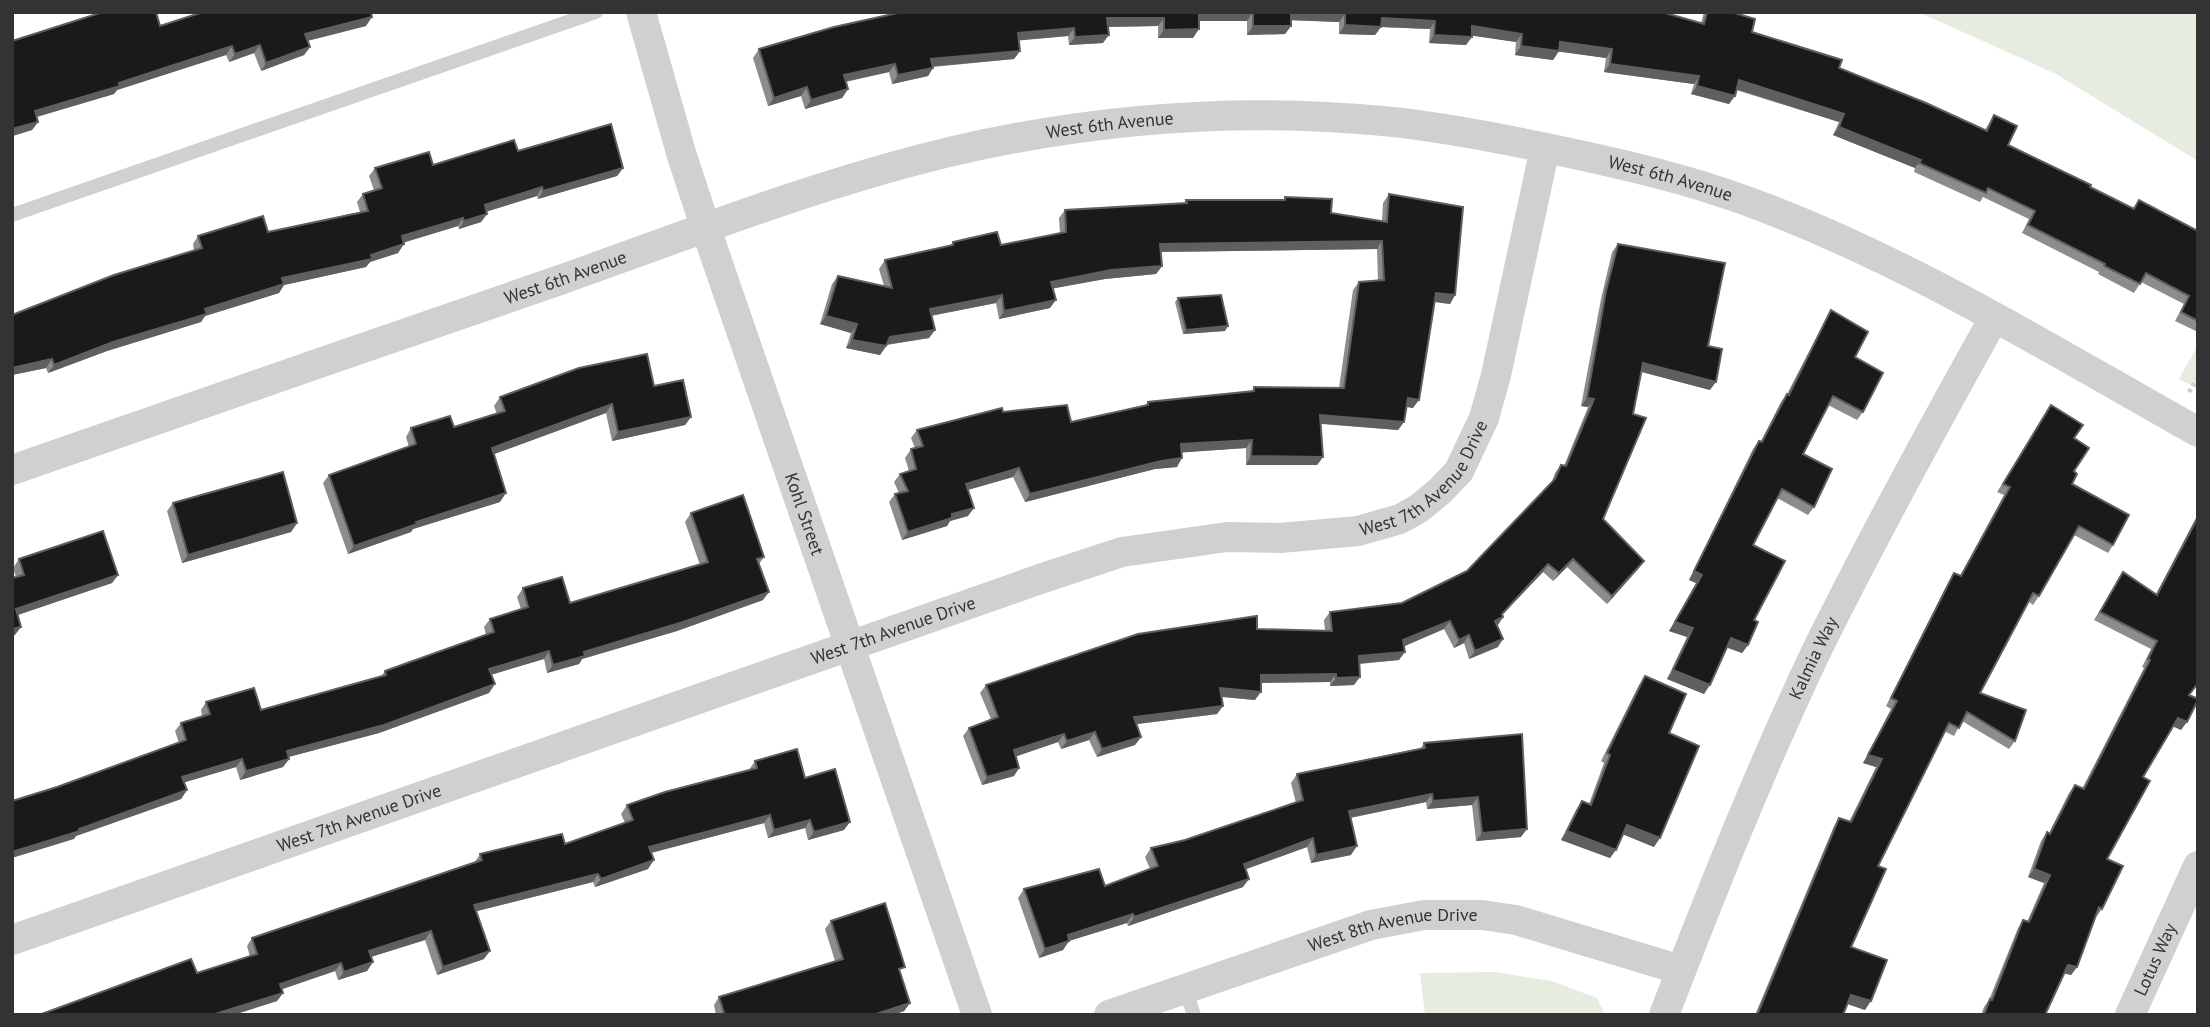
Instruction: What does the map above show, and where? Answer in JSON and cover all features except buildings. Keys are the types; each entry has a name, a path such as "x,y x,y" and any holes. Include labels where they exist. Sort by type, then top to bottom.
{"street":[{"name":"Kohl Street","path":"641,12 706,229 978,1015"},
{"name":"West 6th Avenue","path":"12,470 805,194 943,154 1038,134 1122,122 1224,116 1328,117 1449,130 1646,169 1753,204 1827,232 1994,318 2198,432"},
{"name":"West 7th Avenue Drive","path":"12,940 1122,552 1227,537 1280,538 1357,531 1400,519 1418,509 1440,491 1458,471 1484,418 1496,375 1545,148"},
{"name":"Kalmia Way","path":"1664,1015 1762,772 1815,654 1897,493 1994,318"},
{"name":"Lotus Way","path":"2130,1015 2198,866"},
{"name":"West 8th Avenue Drive","path":"1109,1015 1189,1002 1371,925 1424,915 1482,915 1517,920 1681,970"}],"lane":[{"path":"12,215 596,12"}],"shaded area":[{"path":"1918,12 2198,12 2198,161 2056,74"},
{"path":"2198,345 2198,389 2179,379"},
{"path":"1494,972 1552,981 1597,998 1605,1015 1425,1015 1420,973"}]}
